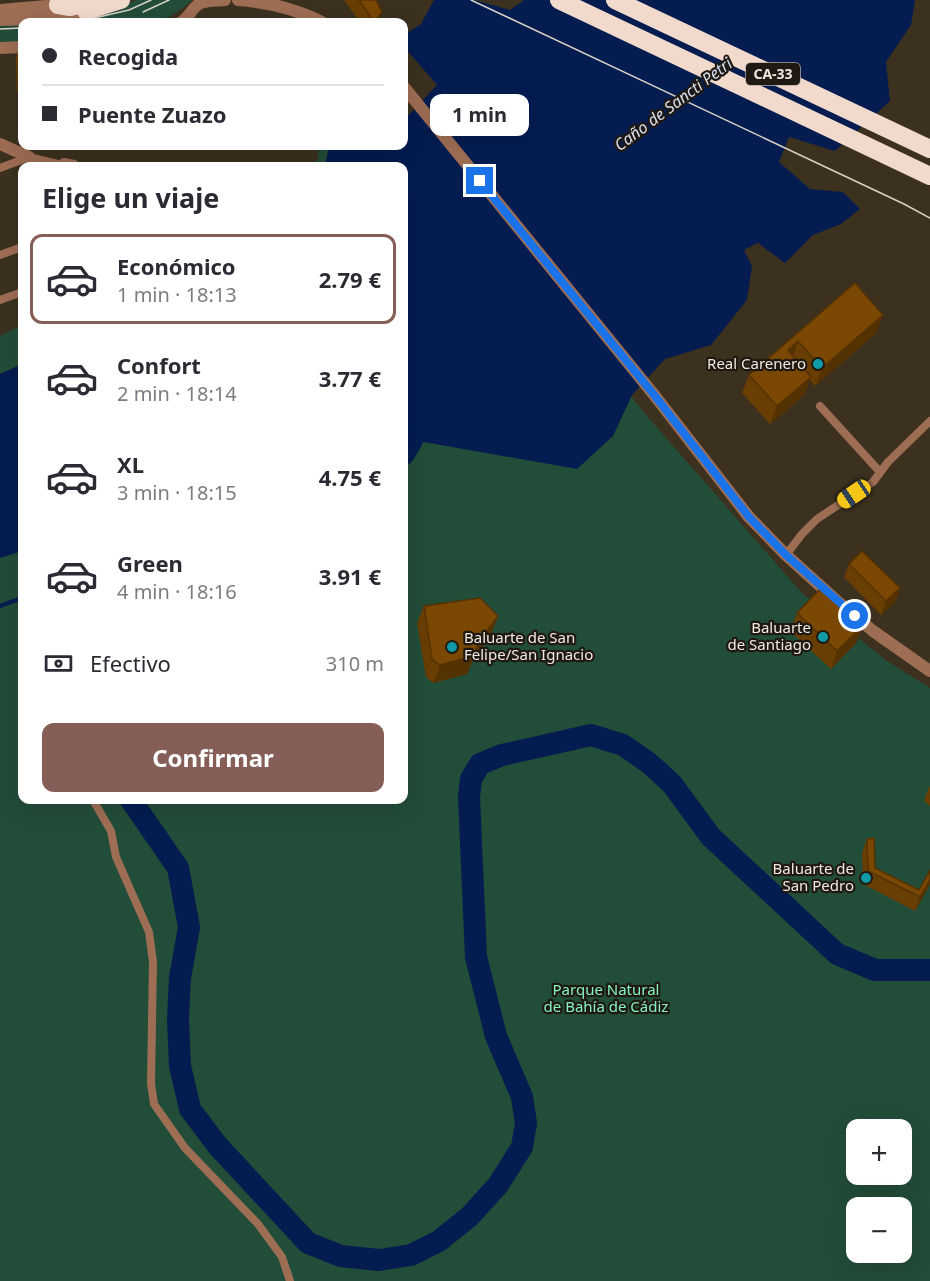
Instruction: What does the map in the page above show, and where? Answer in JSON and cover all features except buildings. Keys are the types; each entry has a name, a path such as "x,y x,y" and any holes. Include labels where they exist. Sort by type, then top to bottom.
{"highway":[{"path":"62,2 70,7 121,0"},
{"name":"CA-33","path":"559,0 925,173"},
{"name":"CA-33","path":"615,0 930,149"}],"street":[{"path":"188,18 198,4 225,0"},
{"path":"238,0 258,1 313,18"},
{"path":"0,10 62,2"},
{"path":"40,18 90,6"},
{"path":"0,20 18,20"},
{"path":"0,48 18,47"},
{"path":"408,91 746,512 786,555 873,631 930,671"},
{"path":"0,144 29,158"}],"lane":[{"path":"0,168 29,158 49,162"},
{"path":"0,255 18,249"},
{"path":"0,300 18,293"},
{"path":"820,406 880,472"},
{"path":"786,555 817,519 873,482 930,421"},
{"path":"95,804 111,831 116,857 149,933 153,962 151,1083 154,1104 185,1148 258,1224 282,1257 290,1281"}],"green space":[{"path":"137,0 193,0 165,18 68,18 103,12"},
{"path":"0,25 18,25 18,42 0,44"},
{"name":"Parque Natural de Bahía de Cádiz","path":"408,114 646,415 802,593 887,661 930,688 930,1281 0,1281 0,336 18,327 18,804 408,804 408,162 316,162 319,150 408,150"}],"water":[{"name":"Caño de Sancti Petri","path":"434,0 474,0 510,10 524,0 915,0 911,25 886,62 890,101 835,151 789,137 779,162 810,189 843,192 860,209 841,224 813,235 785,263 758,243 744,250 752,266 747,300 711,345 665,359 632,395 613,436 577,469 408,438 408,162 326,162 328,150 408,150 408,116 437,85 408,52 408,32 421,24"},
{"path":"18,366 18,552 0,558 0,374"}],"waterway":[{"path":"408,447 412,440"},
{"path":"0,606 18,599"},
{"path":"134,804 178,868 189,927 180,978 178,1019 180,1066 190,1109 217,1145 308,1243 341,1256 379,1260 411,1255 439,1241 470,1216 498,1185 522,1147 526,1123 522,1097 496,1036 476,957 469,797 471,779 480,764 502,755 591,735 623,745 649,763 672,784 711,837 837,954 875,970 930,970"}],"tram line":[{"path":"94,18 129,10 151,0"},
{"path":"143,12 169,0"},
{"path":"471,0 930,218"},
{"path":"0,29 18,28"}],"place":[{"name":"Real Carenero","path":"818,364"},
{"name":"Baluarte de Santiago","path":"823,637"},
{"name":"Baluarte de San Felipe/San Ignacio","path":"452,647"},
{"name":"Baluarte de San Pedro","path":"866,878"}],"route":[{"path":"480,181 655,396 749,517 786,555 855,616"}]}
